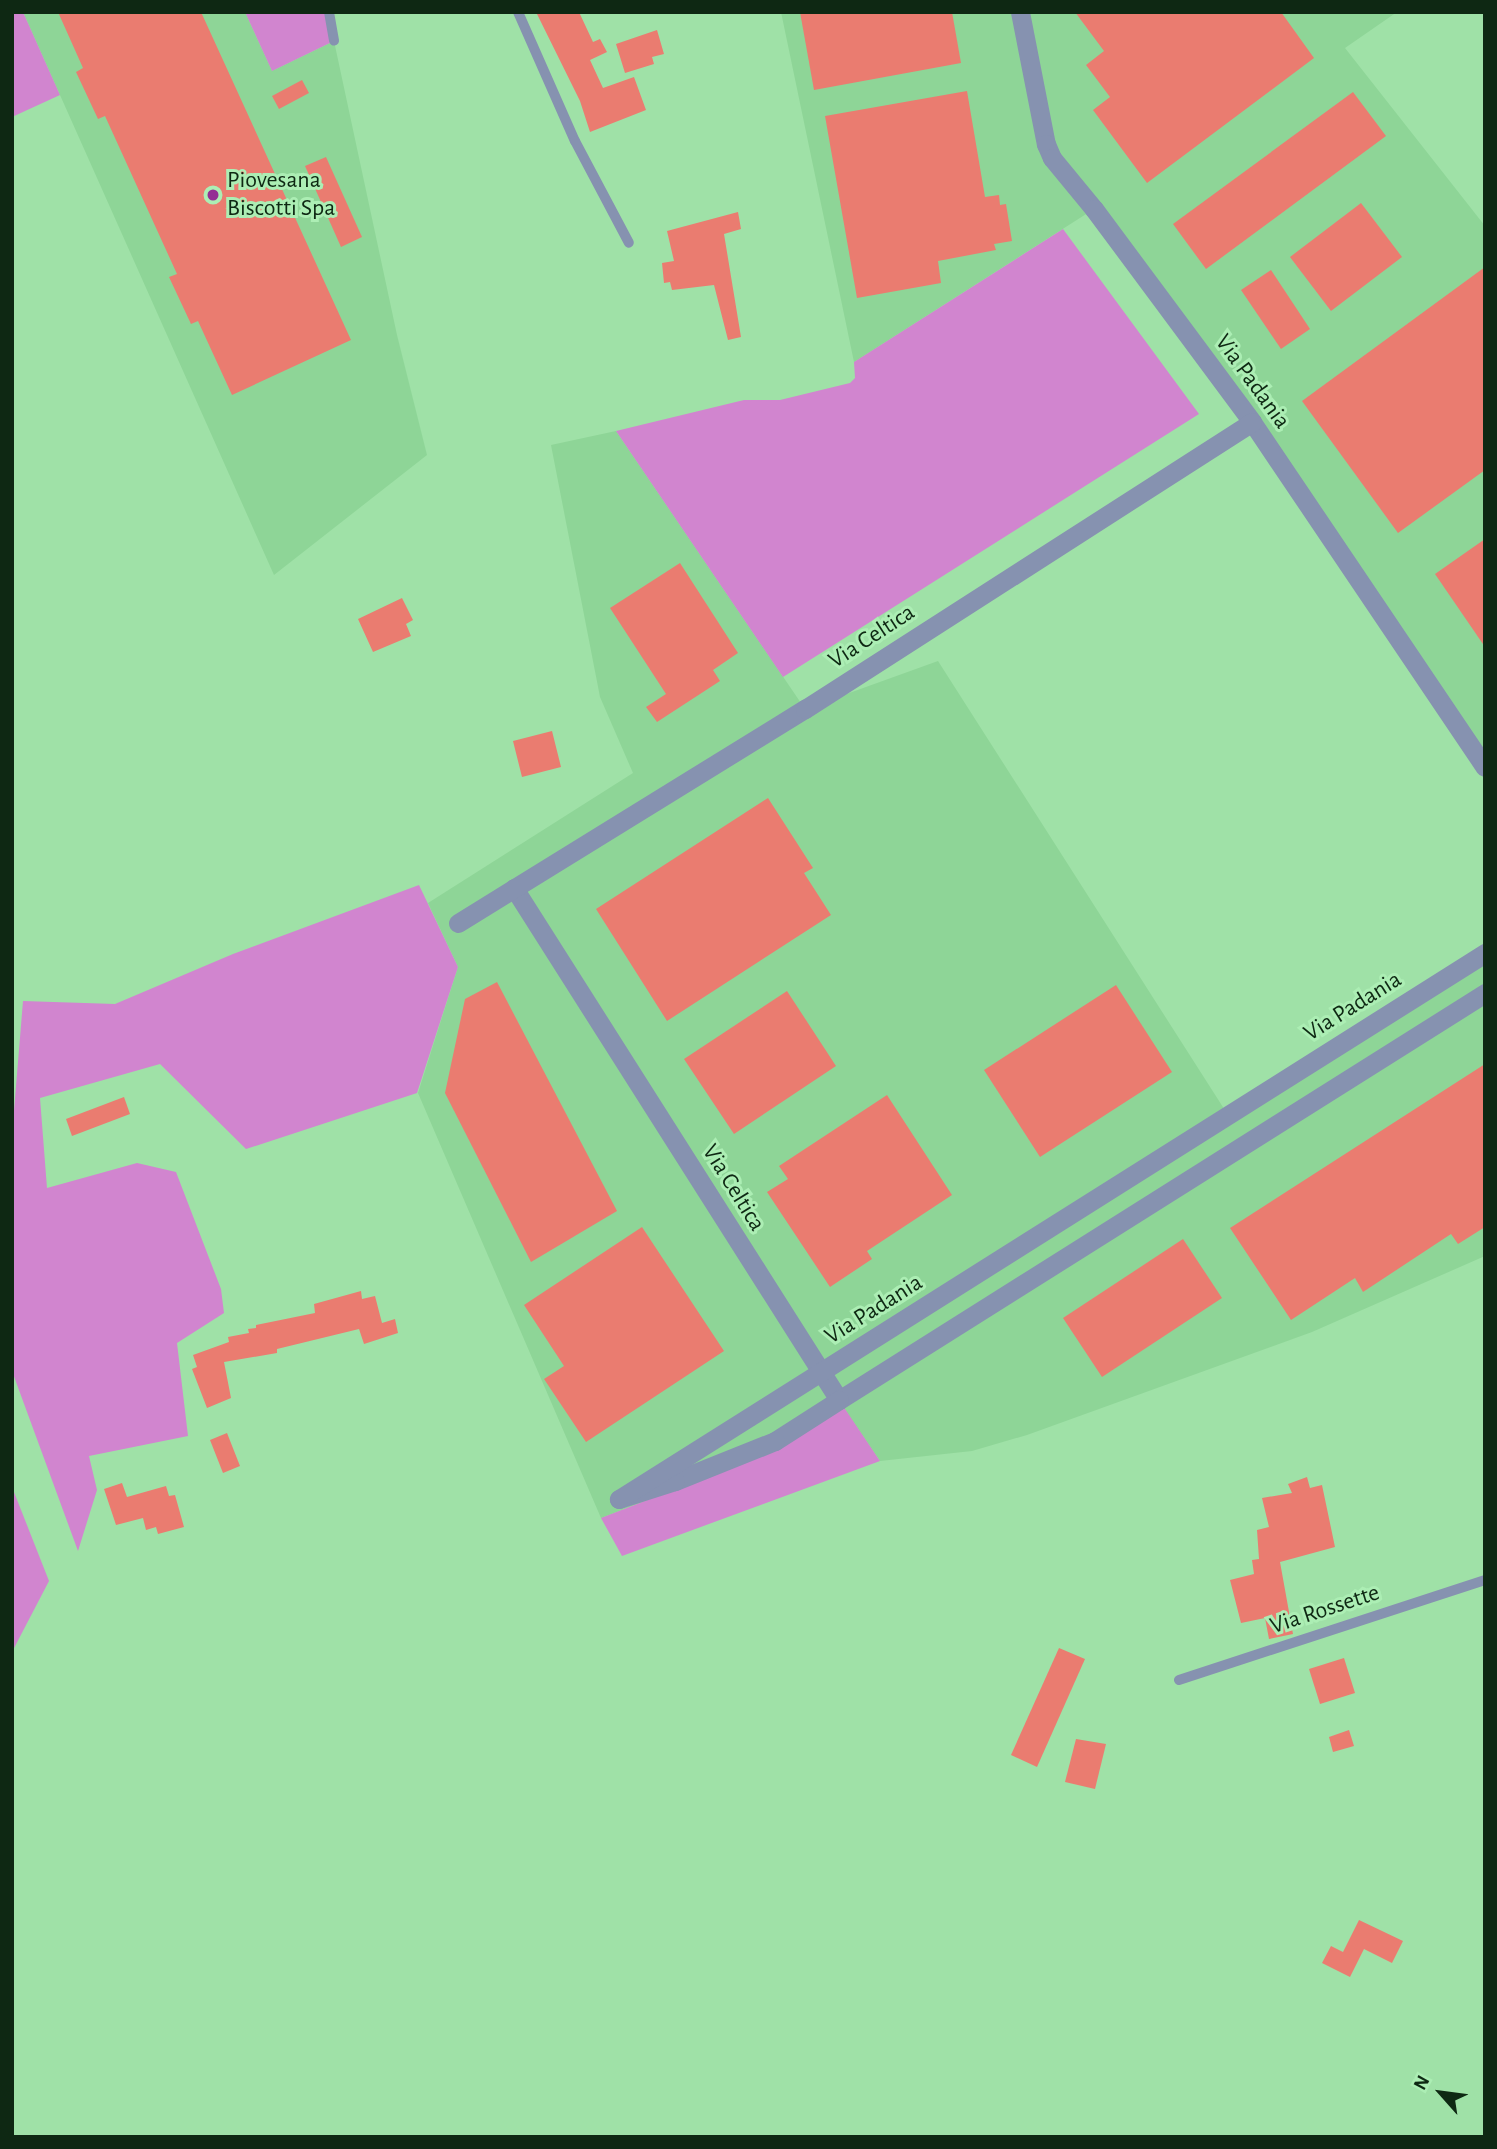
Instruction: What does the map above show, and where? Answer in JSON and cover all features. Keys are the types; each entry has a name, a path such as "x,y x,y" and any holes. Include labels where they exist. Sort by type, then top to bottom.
{"street":[{"name":"Via Padania","path":"1020,12 1046,144 1052,158 1094,209 1252,422 1485,767"},
{"name":"Via Celtica","path":"458,923 805,709 1252,422"},
{"name":"Via Celtica","path":"514,888 821,1373"},
{"name":"Via Padania","path":"838,1400 821,1373 1485,953"},
{"path":"821,1373 612,1502 676,1481 775,1441 1485,993"},
{"path":"1160,1159 1177,1188"}],"lane":[{"path":"329,12 334,41"},
{"path":"517,12 575,141 629,243"},
{"name":"Via Rossette","path":"1179,1680 1485,1580"}],"shaded area":[{"path":"12,12 23,12 60,95 12,117"},
{"path":"23,12 245,12 272,71 334,41 397,335 427,455 274,575"},
{"path":"245,12 329,12 334,41 272,71"},
{"path":"781,12 1397,12 1345,48 1485,226 1485,767 1094,209 854,362"},
{"path":"1063,229 1199,414 783,677 616,431 744,400 780,400 850,383 855,378 854,362"},
{"path":"616,431 805,709 938,661 1228,1115 1485,953 1485,1256 1312,1332 1027,1435 972,1451 880,1461 839,1401 766,1454 601,1518 418,1093 458,967 428,903 633,773 600,697 551,445"},
{"path":"419,885 458,967 417,1093 246,1149 160,1064 40,1098 47,1188 137,1163 176,1172 221,1289 224,1313 177,1343 188,1436 89,1456 97,1490 78,1551 12,1371 12,1135 23,1001 115,1004 233,954"},
{"path":"839,1400 880,1461 622,1556 601,1518 766,1454"},
{"path":"12,1487 49,1581 12,1652"}],"building":[{"name":"Piovesana Biscotti Spa","path":"58,12 201,12 351,340 232,395 198,321 191,324 169,277 177,274 105,116 98,119 76,72 83,68"},
{"path":"536,12 579,12 593,42 600,39 607,52 590,60 603,88 634,77 646,110 590,132 580,101"},
{"path":"800,12 952,12 961,63 814,90"},
{"path":"1075,12 1281,12 1314,58 1147,183 1093,110 1110,97 1086,65 1104,51"},
{"path":"657,30 664,54 652,57 654,64 625,73 616,44"},
{"path":"302,80 309,93 279,109 272,96"},
{"path":"967,91 985,197 999,195 1000,205 1006,204 1012,241 994,244 996,250 938,261 941,283 857,298 825,116"},
{"path":"1353,92 1386,136 1206,269 1173,224"},
{"path":"326,157 362,237 341,247 305,166"},
{"path":"1361,203 1402,257 1331,311 1290,257"},
{"path":"738,212 741,229 724,234 741,337 728,340 714,285 672,290 670,282 664,283 662,263 674,261 667,231"},
{"path":"1485,267 1485,470 1398,533 1302,401"},
{"path":"1271,270 1310,329 1281,349 1241,290"},
{"path":"1485,539 1485,647 1435,574"},
{"path":"680,563 738,653 713,670 720,681 657,722 646,707 666,694 610,608"},
{"path":"402,598 413,620 406,624 411,636 373,652 358,619"},
{"path":"552,731 561,767 522,777 513,741"},
{"path":"768,798 813,868 804,873 831,915 667,1021 596,909"},
{"path":"497,982 617,1211 531,1262 445,1093 465,999"},
{"path":"1116,985 1172,1072 1040,1157 984,1070"},
{"path":"787,991 836,1066 734,1134 684,1059"},
{"path":"1485,1064 1485,1227 1458,1244 1451,1234 1363,1292 1355,1278 1291,1320 1230,1228"},
{"path":"887,1095 952,1195 867,1251 872,1259 830,1287 767,1192 788,1179 779,1166"},
{"path":"124,1097 130,1114 72,1136 66,1119"},
{"path":"642,1227 724,1351 586,1442 544,1379 564,1366 524,1305"},
{"path":"1183,1239 1222,1298 1102,1377 1063,1318"},
{"path":"361,1291 362,1299 375,1296 382,1323 395,1319 398,1333 364,1344 359,1329 277,1349 277,1353 224,1362 231,1398 207,1408 192,1369 197,1367 193,1355 229,1342 228,1337 249,1333 248,1329 256,1328 256,1325 315,1313 314,1304"},
{"path":"227,1433 240,1466 223,1473 210,1440"},
{"path":"1307,1477 1310,1488 1322,1485 1335,1547 1280,1562 1293,1634 1269,1639 1265,1618 1241,1623 1230,1580 1254,1574 1252,1560 1259,1559 1257,1530 1269,1527 1262,1498 1292,1493 1288,1484"},
{"path":"122,1483 127,1497 166,1486 169,1496 175,1495 184,1527 158,1534 156,1527 146,1530 143,1518 116,1525 104,1489"},
{"path":"1059,1648 1085,1659 1037,1767 1011,1755"},
{"path":"1344,1658 1355,1693 1320,1704 1309,1669"},
{"path":"1349,1730 1354,1746 1333,1752 1329,1737"},
{"path":"1076,1739 1106,1744 1095,1789 1065,1782"},
{"path":"1359,1920 1403,1941 1392,1963 1364,1949 1350,1977 1322,1963 1331,1946 1343,1952"}],"place":[{"name":"Piovesana Biscotti Spa","path":"213,195"}]}
